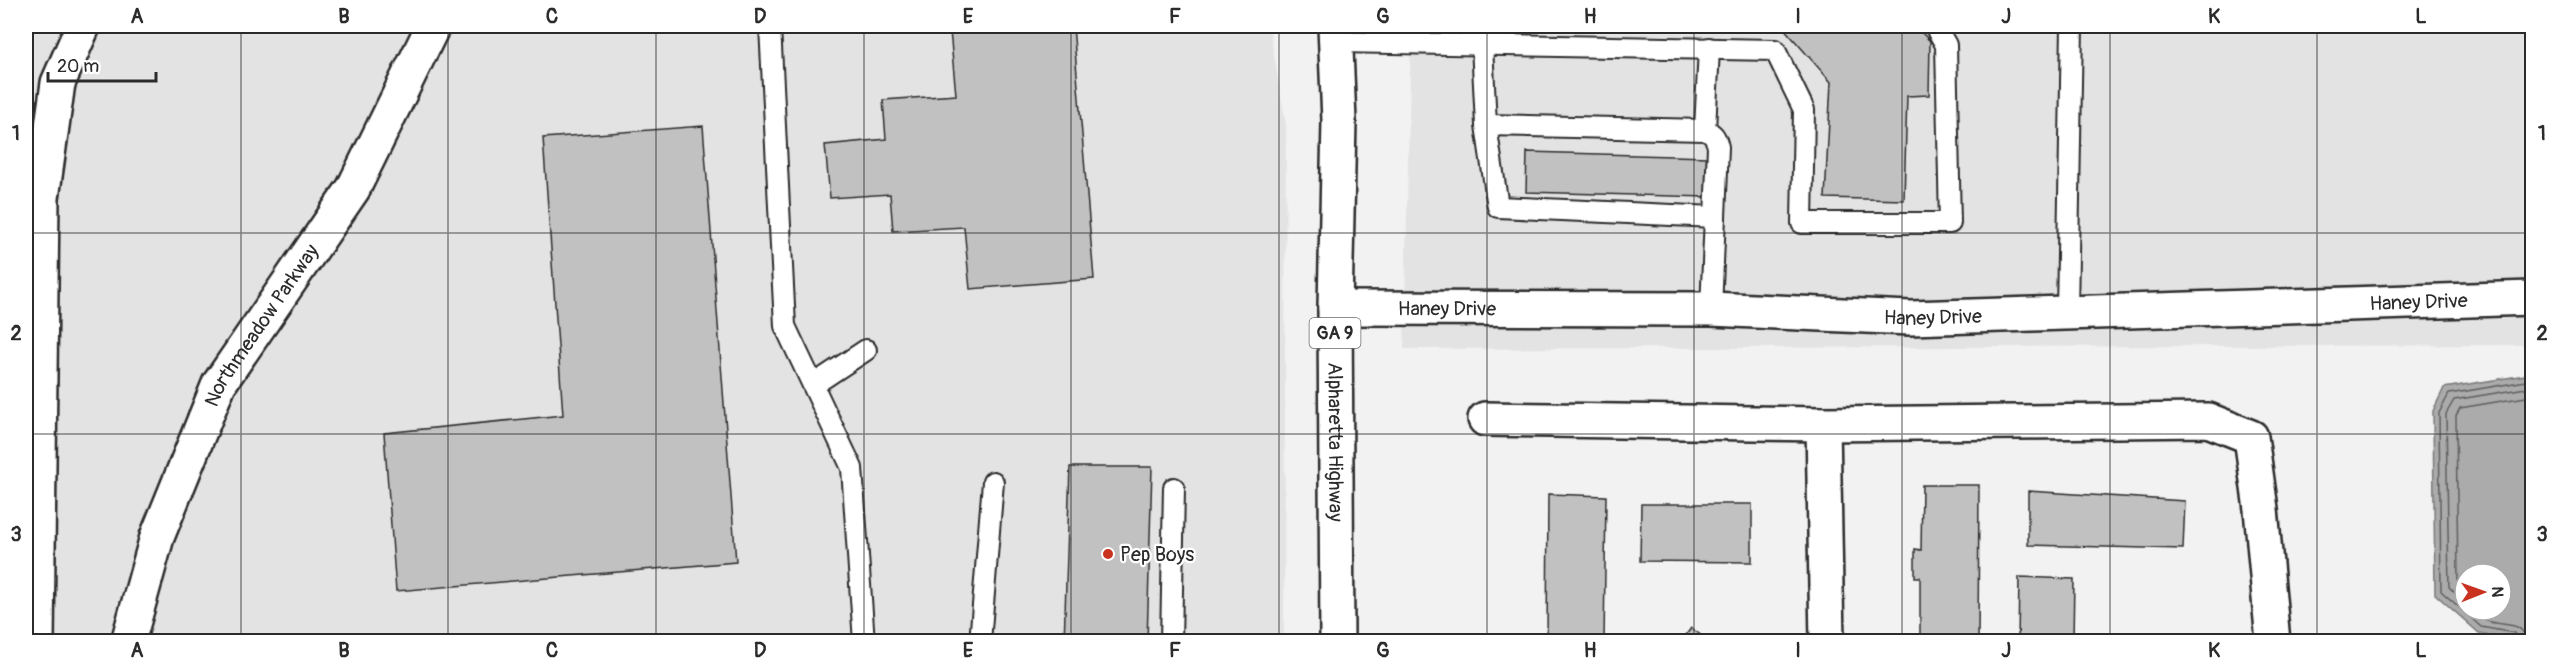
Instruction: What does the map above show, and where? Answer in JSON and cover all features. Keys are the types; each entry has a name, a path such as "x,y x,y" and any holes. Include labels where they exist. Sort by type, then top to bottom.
{"main road":[{"path":"37,642 42,198 57,83 83,26"},
{"name":"Northmeadow Parkway","path":"128,642 157,537 219,384 353,189 433,26"},
{"name":"Alpharetta Highway","path":"1336,34 1339,121 1335,308 1337,642"},
{"name":"Haney Drive","path":"1335,308 1711,309 1910,318 2532,298"},
{"path":"1485,419 1823,424 2208,420 2251,437 2261,509 2273,642"},
{"path":"1823,424 1827,642"}],"lane":[{"path":"770,26 785,326 852,468 864,642"},
{"path":"1336,34 1482,45 1775,50 1804,111 1802,223 1950,223 1946,45 1935,26"},
{"path":"2067,312 2072,26"},
{"path":"1482,45 1486,124 1498,207 1715,217"},
{"path":"1706,130 1709,48"},
{"path":"1486,124 1706,130 1716,139 1718,147 1711,309"},
{"path":"813,385 866,350"},
{"path":"980,642 993,482"},
{"path":"1171,642 1174,488"}],"shaded area":[{"path":"26,26 1269,26 1286,125 1284,641 26,641"},
{"path":"1411,26 2532,26 2532,345 1404,349"}],"water":[{"path":"2532,374 2532,641 2479,633 2467,622 2513,622 2513,562 2453,562 2453,610 2435,594 2433,411 2444,388"}],"building":[{"path":"1073,26 1094,279 970,289 964,227 893,231 890,194 830,198 825,145 886,139 883,100 956,95 950,31"},
{"path":"1782,26 1915,26 1930,41 1929,95 1907,96 1904,200 1825,198 1831,82"},
{"path":"703,126 736,562 396,591 384,433 563,415 543,138"},
{"path":"1527,152 1708,157 1708,197 1526,192"},
{"name":"Pep Boys","path":"1070,467 1152,467 1147,642 1064,642"},
{"path":"1922,485 1979,485 1978,642 1920,642 1920,577 1915,577 1915,549 1921,550"},
{"path":"2028,491 2185,501 2183,549 2028,545"},
{"path":"1548,494 1606,496 1604,642 1547,642"},
{"path":"1641,504 1752,504 1752,562 1640,561"},
{"path":"2019,577 2074,579 2073,642 2018,642"},
{"path":"1691,628 1709,641 1681,642"}],"place":[{"name":"Pep Boys","path":"1108,554"}]}
